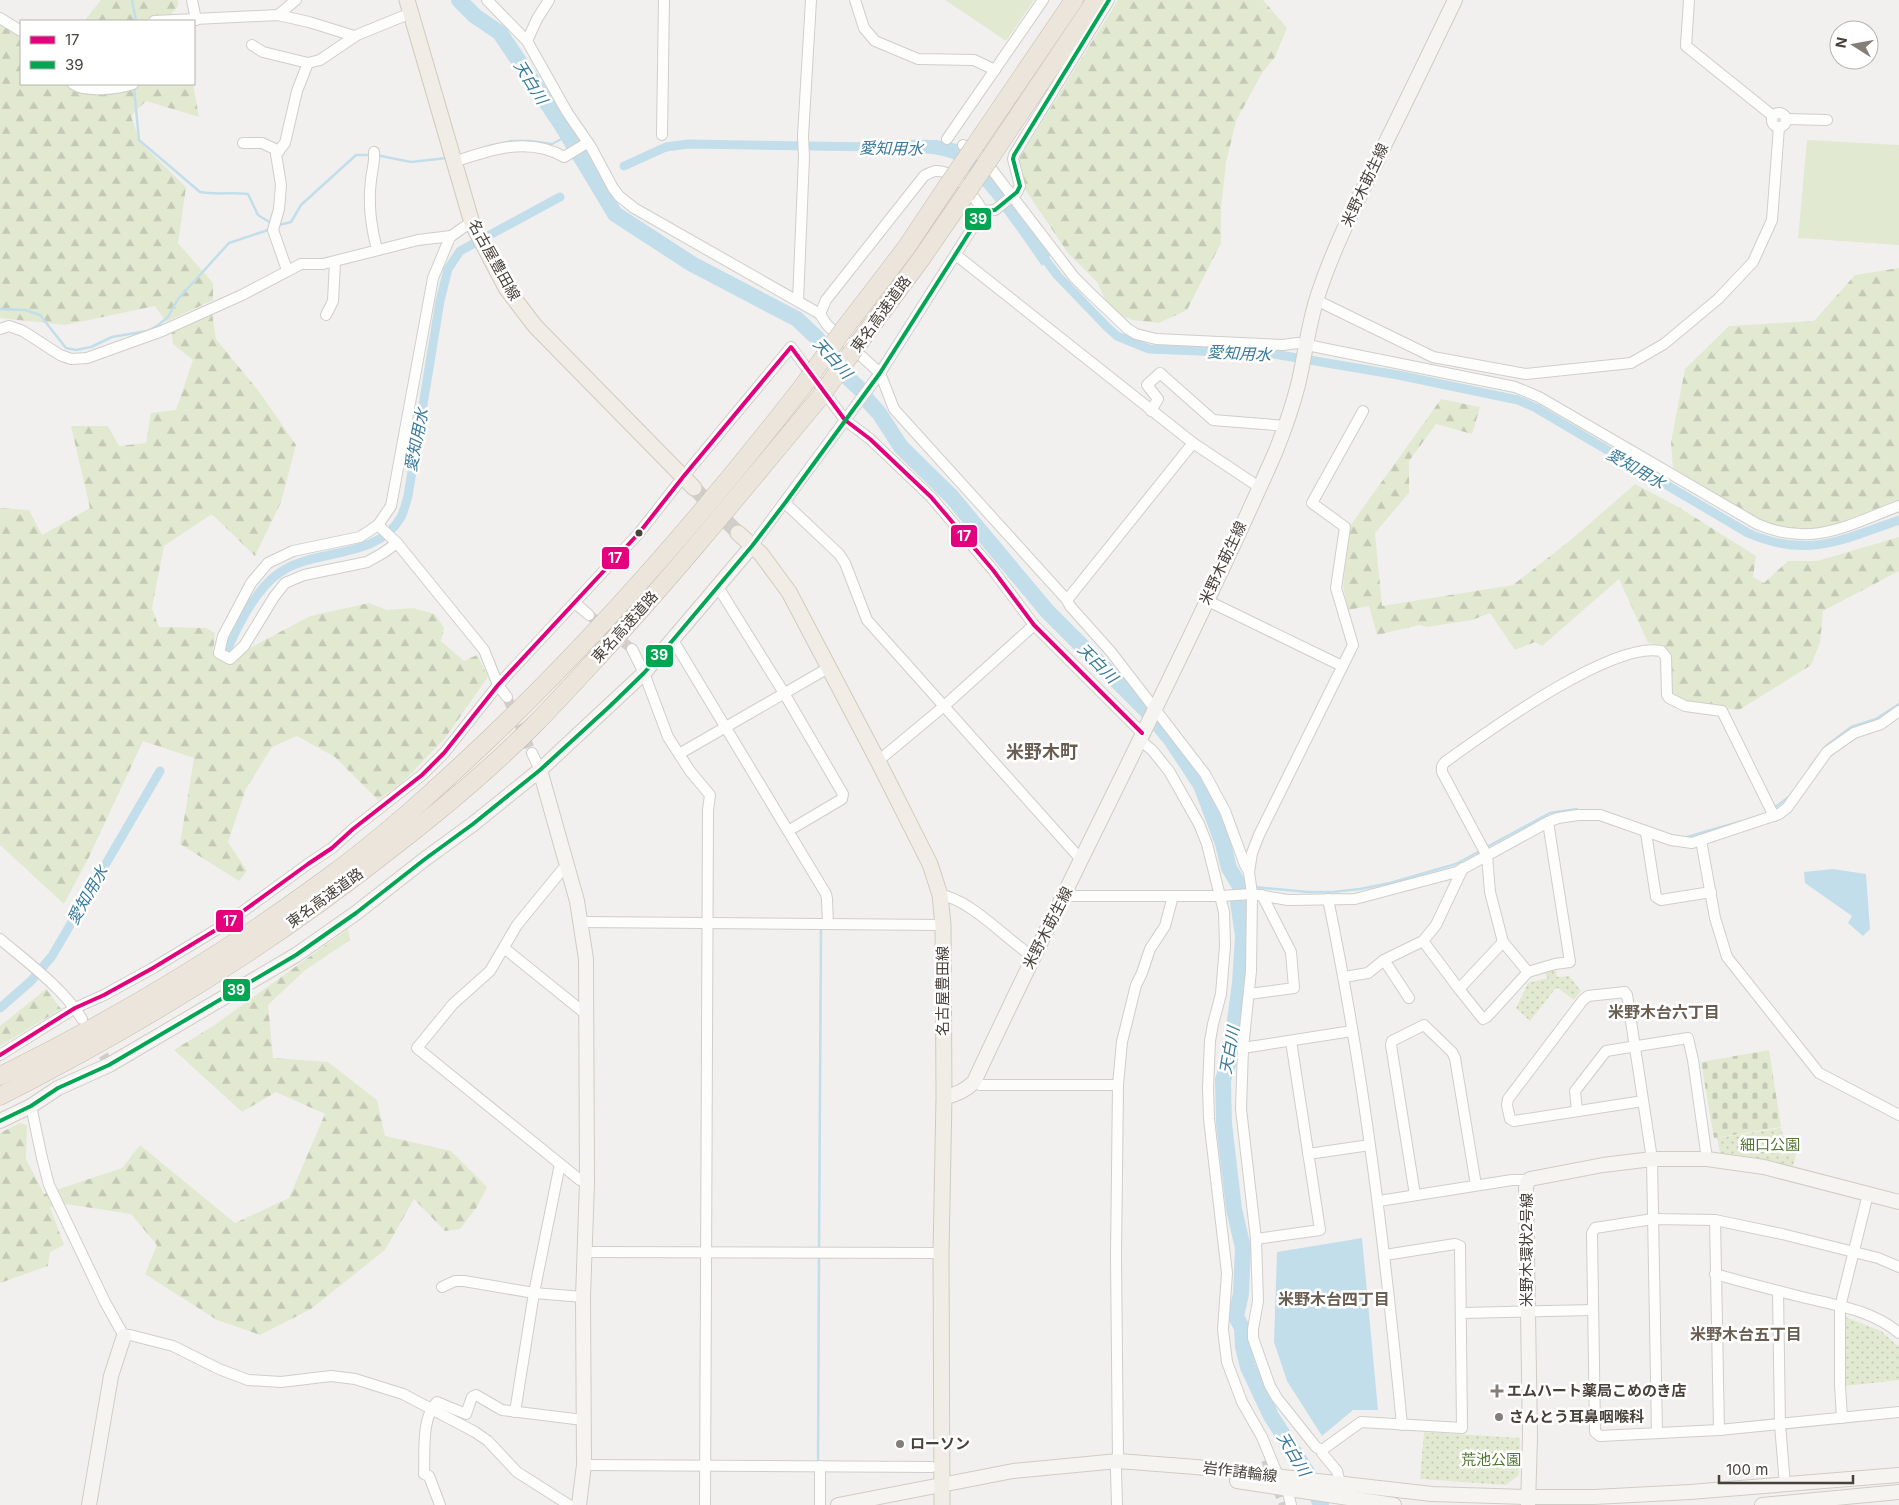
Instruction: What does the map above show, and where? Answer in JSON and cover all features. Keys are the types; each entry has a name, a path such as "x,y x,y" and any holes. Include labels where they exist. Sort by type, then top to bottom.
{"highway":[{"name":"東名高速道路","path":"0,1076 63,1045 223,951 327,879 387,831 473,754 567,662 693,523 803,386 906,248 948,185 970,145 1074,0"},
{"name":"東名高速道路","path":"0,1096 152,1014 239,960 336,892 445,807 563,696 649,600 821,396 921,259 1096,0"}],"main road":[{"name":"米野木莇生線","path":"974,1082 1032,956 1065,896 1259,487 1286,426 1316,300 1332,256 1455,0"},
{"name":"名古屋豊田線","path":"409,6 473,226 506,288 535,326 694,488"},
{"name":"名古屋豊田線","path":"738,533 760,554 789,592 830,667 930,864 940,896 944,1096 941,1253 942,1505"},
{"path":"0,1121 31,1106 58,1088 109,1064 296,955 337,927 425,858 473,824 540,770 644,674 752,546"},
{"path":"540,770 568,867 581,922 586,959 587,1183 583,1297 584,1465 579,1505"},
{"path":"944,1096 955,1095 974,1082"},
{"name":"米野木環状2号線","path":"1528,1501 1530,1437 1526,1188 1529,1180 1533,1177 1652,1159 1707,1159 1764,1167 1899,1202"},
{"path":"90,1505 110,1376 124,1336"},
{"name":"岩作諸輪線","path":"838,1505 1013,1471 1162,1463 1278,1476 1394,1505"},
{"name":"岩作諸輪線","path":"1117,1465 1208,1476 1289,1490 1341,1493 1432,1494 1528,1501 1690,1492 1899,1475"},
{"path":"1762,1505 1899,1492"}],"street":[{"path":"192,0 196,20 278,15 309,22 354,36"},
{"path":"278,15 296,0"},
{"path":"487,0 527,41 619,196 629,205 820,314 827,325 877,377 894,409 1112,652 1205,774 1225,811 1245,866 1249,872"},
{"path":"527,41 536,19 549,0"},
{"path":"662,135 664,0"},
{"path":"798,301 804,157 803,136 811,0"},
{"path":"855,0 864,28 876,41 918,59 974,60 995,70"},
{"path":"947,139 1043,0"},
{"path":"982,211 997,209 1013,196 1020,186 1013,159 1014,155 1109,0"},
{"path":"1689,0 1686,46 1773,116"},
{"path":"252,45 263,52 308,63 320,60 354,36 409,6"},
{"path":"0,18 20,30"},
{"path":"287,270 274,226 280,202 281,185 276,154 285,143 297,91 308,63"},
{"path":"76,85 88,90 128,85"},
{"path":"1773,116 1776,113 1781,113 1786,119 1826,120"},
{"path":"1773,116 1773,124 1779,127"},
{"path":"1779,127 1785,124 1786,119"},
{"path":"1316,300 1433,357 1526,374 1631,362 1664,344 1718,299 1753,262 1772,220 1779,127"},
{"path":"243,143 262,143 280,150"},
{"path":"454,162 487,151 526,145 558,153 564,157 587,143"},
{"path":"970,145 983,158 1013,196 1074,277 1119,321 1136,334 1156,339 1306,346 1515,387 1539,397 1757,524 1776,532 1800,536 1823,534 1899,506"},
{"path":"374,152 375,160 371,180 371,210 372,227 377,250"},
{"path":"820,314 826,300 924,176 934,171 951,174 975,198 982,211"},
{"path":"752,546 877,377 956,255 982,211"},
{"path":"396,543 367,562 294,578 280,589 244,646 230,659 219,654 223,636 251,583 268,563 293,551 360,537 378,525 391,506 433,278 450,237 464,227 473,226"},
{"path":"0,329 9,326 23,330 70,359 87,358 162,331 242,295 301,264 335,262 418,240 450,237"},
{"path":"956,255 1193,443 1259,487"},
{"path":"326,315 333,300 335,262"},
{"path":"0,1055 76,1008 104,996 224,925 332,848 431,767 498,685 639,533 790,347 845,420 870,439 930,497 993,570 1034,625 1142,735 1169,771 1199,824 1207,844 1222,896 1226,922 1222,994 1210,1041 1208,1104 1227,1273 1223,1330 1227,1362 1242,1402 1246,1419 1266,1460"},
{"path":"1151,410 1158,399 1147,385 1160,373 1213,420 1286,426"},
{"path":"1341,1493 1337,1471 1322,1453 1322,1450 1316,1447 1277,1398 1264,1374 1255,1345 1253,1329 1258,1301 1256,1240 1241,1109 1243,1048 1251,971 1252,894 1249,872 1252,853 1259,835 1353,644 1336,588 1345,527 1312,503 1363,410"},
{"path":"1067,600 1193,443"},
{"path":"785,503 839,554 845,563 867,620 1076,854 1082,858"},
{"path":"378,525 396,543 484,650 498,685 506,697"},
{"path":"718,586 784,692 843,797 788,831"},
{"path":"1206,600 1342,666"},
{"path":"575,603 589,615"},
{"path":"878,761 944,707 1034,625"},
{"path":"673,640 826,894 828,924"},
{"path":"632,649 644,674 668,737 690,771 710,795 708,810 705,1505"},
{"path":"1528,972 1503,942 1490,892 1487,856 1442,772 1442,766 1445,762 1504,719 1581,675 1632,653 1657,650 1664,653 1666,657 1667,695 1669,698 1685,706 1722,711 1774,816"},
{"path":"679,754 830,667"},
{"path":"1065,896 1222,896 1252,894 1288,900 1355,899 1457,872 1548,822 1558,818 1578,815 1600,815 1646,833 1671,840 1692,842 1774,816 1787,808 1827,752 1854,733 1881,724 1899,711"},
{"path":"532,753 540,770"},
{"path":"1423,941 1483,1019 1487,1018 1528,972 1555,964 1570,962 1548,822"},
{"path":"1646,833 1656,897 1661,900 1711,892"},
{"path":"1701,840 1715,918 1727,956 1819,1073 1899,1115"},
{"path":"568,867 562,870 517,925 490,971 453,1004 417,1048 560,1164 587,1183"},
{"path":"1344,977 1368,972 1384,960 1423,941 1436,925 1463,868"},
{"path":"1249,994 1294,988 1291,952 1262,895"},
{"path":"940,896 949,896 980,915 1032,956"},
{"path":"1116,1505 1118,1085 1122,1042 1136,985 1150,949 1165,926 1173,896"},
{"path":"1328,899 1344,977 1379,1201 1378,1210 1385,1255 1402,1425"},
{"path":"581,922 942,925"},
{"path":"0,939 31,965 76,1008 82,1019"},
{"path":"1459,989 1503,942"},
{"path":"504,948 587,1015"},
{"path":"1384,960 1409,998"},
{"path":"1643,1100 1514,1121 1510,1119 1507,1102 1583,1000 1588,996 1625,992 1643,1100 1652,1159 1657,1433"},
{"path":"1415,1195 1391,1045 1392,1040 1420,1025 1428,1027 1452,1052 1455,1058 1476,1185"},
{"path":"1243,1048 1352,1031"},
{"path":"1577,1111 1575,1091 1609,1049 1684,1038 1689,1041 1707,1159"},
{"path":"1256,1240 1320,1230 1291,1041"},
{"path":"974,1082 980,1085 1118,1085"},
{"path":"31,1106 49,1185 105,1302 124,1336 130,1335 173,1346 219,1369 248,1380 281,1382 331,1376 355,1379 403,1394 488,1440 517,1472 569,1505"},
{"path":"1308,1154 1370,1145"},
{"path":"515,1412 534,1293 560,1164"},
{"path":"1379,1201 1476,1185 1512,1180 1529,1180"},
{"path":"1842,1418 1840,1307 1868,1194"},
{"path":"1899,1267 1878,1258 1766,1230 1715,1220 1653,1219 1595,1228 1592,1233 1595,1432 1600,1436 1719,1430 1899,1412"},
{"path":"1715,1220 1719,1430"},
{"path":"1322,1450 1358,1423 1462,1428 1460,1246 1455,1244 1385,1255"},
{"path":"586,1252 941,1253"},
{"path":"1715,1274 1840,1307 1863,1311 1888,1324 1899,1333"},
{"path":"442,1287 456,1280 534,1293 583,1297"},
{"path":"1778,1291 1780,1424 1785,1485"},
{"path":"1462,1312 1593,1310"},
{"path":"440,1505 429,1476 424,1474 427,1420 430,1408 436,1402 466,1414 472,1397 476,1395 502,1410 583,1420"},
{"path":"1242,1402 1262,1437 1278,1476"},
{"path":"584,1465 932,1467"},
{"path":"820,1466 820,1505"},
{"path":"1289,1490 1291,1505"}],"green space":[{"path":"101,0 178,0 178,6 169,17 150,17 146,20 85,20"},
{"path":"945,0 1034,0 1006,41"},
{"path":"1118,0 1263,0 1287,28 1275,57 1262,73 1236,121 1226,163 1221,209 1221,243 1187,310 1159,323 1132,320 1110,310 1097,282 1068,253 1012,170"},
{"path":"0,21 20,32 20,85 81,85 129,89 137,85 193,85 199,117 146,101 131,116 140,142 186,187 178,243 213,283 213,300 166,322 155,306 65,325 0,318"},
{"path":"1807,140 1899,145 1899,245 1798,238"},
{"path":"1899,268 1899,510 1796,534 1755,522 1673,468 1671,442 1685,369 1729,326 1814,321 1855,275"},
{"path":"212,313 216,339 260,393 296,445 281,502 255,556 212,514 164,546 152,608 159,627 206,628 215,633 213,653 229,663 248,649 310,616 369,603 387,610 412,608 435,614 444,628 441,641 464,661 477,655 488,677 445,738 401,784 378,800 335,757 297,736 272,747 246,789 228,842 247,871 239,881 180,844 194,758 143,741 88,859 64,904 0,845 0,508 29,510 42,535 90,508 71,426 108,426 119,446 146,443 151,413 176,410 193,360 173,344 171,331"},
{"path":"1441,399 1480,407 1472,434 1436,424 1409,461 1409,493 1375,533 1382,606 1513,585 1572,539 1635,484 1680,508 1756,556 1753,577 1764,583 1788,561 1817,561 1899,537 1899,571 1823,611 1820,643 1811,665 1739,710 1686,703 1669,696 1667,650 1663,645 1648,643 1619,579 1542,646 1535,642 1515,650 1490,613 1472,620 1428,627 1419,625 1377,635 1369,606 1348,610 1343,586 1350,526"},
{"path":"348,929 350,940 304,971 268,1005 273,1058 328,1062 377,1100 385,1136 451,1151 487,1187 477,1207 460,1229 445,1231 414,1199 385,1250 311,1309 260,1335 217,1320 145,1274 157,1245 131,1214 66,1204 50,1207 64,1245 50,1252 48,1266 0,1283 0,1133 20,1123 27,1125 26,1159 44,1194 122,1168 140,1145 235,1223 289,1198 325,1114 276,1092 242,1112 174,1050 213,1026"},
{"path":"1555,968 1557,977 1569,976 1581,991 1574,1000 1558,988 1555,989 1530,1021 1516,1008 1528,983 1548,978 1543,971"},
{"path":"46,989 61,1009 0,1046 0,1026"},
{"path":"1769,1050 1781,1127 1714,1138 1701,1062"},
{"name":"細口公園","path":"1781,1128 1783,1136 1800,1140 1793,1166 1752,1157 1720,1153 1717,1138"},
{"path":"1843,1316 1881,1331 1899,1347 1899,1380 1846,1386"},
{"name":"荒池公園","path":"1424,1432 1520,1438 1519,1475 1506,1485 1420,1479"}],"water":[{"path":"868,139 937,140 957,144 991,171 1052,254 1042,266 999,206 973,175 961,164 950,158 930,154 866,153"},
{"path":"1833,869 1866,874 1870,929 1863,936 1848,923 1852,916 1805,883 1804,872"},
{"path":"1362,1238 1378,1410 1353,1410 1322,1436 1287,1381 1274,1342 1277,1252"}],"waterway":[{"path":"132,0 136,20"},
{"name":"天白川","path":"459,0 475,16 500,33 561,124 615,214 692,264 797,319 817,338 847,377 861,390 879,413 901,447 951,496 1047,611 1150,714 1172,741 1201,785 1223,844 1229,868 1241,888 1238,902 1243,936 1240,983 1230,1058 1223,1080 1224,1124 1234,1209 1243,1248 1241,1294 1236,1316 1242,1328 1243,1347 1248,1367 1271,1416 1307,1472 1321,1505"},
{"path":"134,88 139,140 200,192 248,194 258,215 271,223"},
{"path":"489,146 512,141 552,144 567,136"},
{"name":"愛知用水","path":"624,166 666,147 688,144 877,147"},
{"path":"279,225 291,222 301,205 356,155 371,155"},
{"path":"376,155 411,162 447,158"},
{"name":"愛知用水","path":"228,648 256,597 279,573 310,559 344,552 377,541 390,531 401,517 408,496 440,301 448,269 460,251 560,197"},
{"path":"0,309 25,310 40,315 66,348 76,350 91,347 112,337 147,331 168,317 178,299 229,243 271,229"},
{"name":"愛知用水","path":"1039,251 1057,275 1117,336 1149,349 1274,354 1398,375 1518,400 1536,408 1748,533 1769,541 1788,545 1807,546 1824,544 1842,540 1899,520"},
{"path":"1810,767 1826,746 1851,727 1876,719 1899,704"},
{"name":"愛知用水","path":"0,1008 31,981 52,956 160,771"},
{"path":"1773,809 1790,796"},
{"path":"1485,848 1550,813 1577,809"},
{"path":"1687,837 1742,821"},
{"path":"1253,887 1308,892 1360,889 1390,883 1456,864 1480,851"},
{"name":"天白川","path":"1241,888 1248,887"},
{"path":"819,1251 821,930"},
{"path":"818,1463 819,1256"}],"tunnel":[{"path":"694,488 738,533"},
{"path":"589,615 632,649"},
{"path":"507,697 532,753"},
{"path":"96,1042 109,1065"},
{"path":"1266,1460 1284,1505"}],"transit line":[{"name":"39","path":"0,1121 31,1106 58,1088 109,1065 296,955 356,913 473,824 540,770 644,673 752,546 785,503 880,373 983,211 995,210 1017,192 1020,186 1013,159 1014,155 1109,0"},
{"name":"17","path":"0,1055 75,1008 104,995 153,968 224,925 332,848 353,829 422,775 444,753 498,685 639,533 791,347 845,420 870,439 931,497 993,570 1034,625 1142,733"}],"place":[{"name":"エムハート薬局こめのき店","path":"1497,1391"},
{"name":"さんとう耳鼻咽喉科","path":"1499,1417"},
{"name":"ローソン","path":"900,1444"}],"district":[{"name":"米野木町","path":"1042,752"},
{"name":"米野木台六丁目","path":"1664,1012"},
{"name":"米野木台四丁目","path":"1334,1299"},
{"name":"米野木台五丁目","path":"1746,1334"}]}
